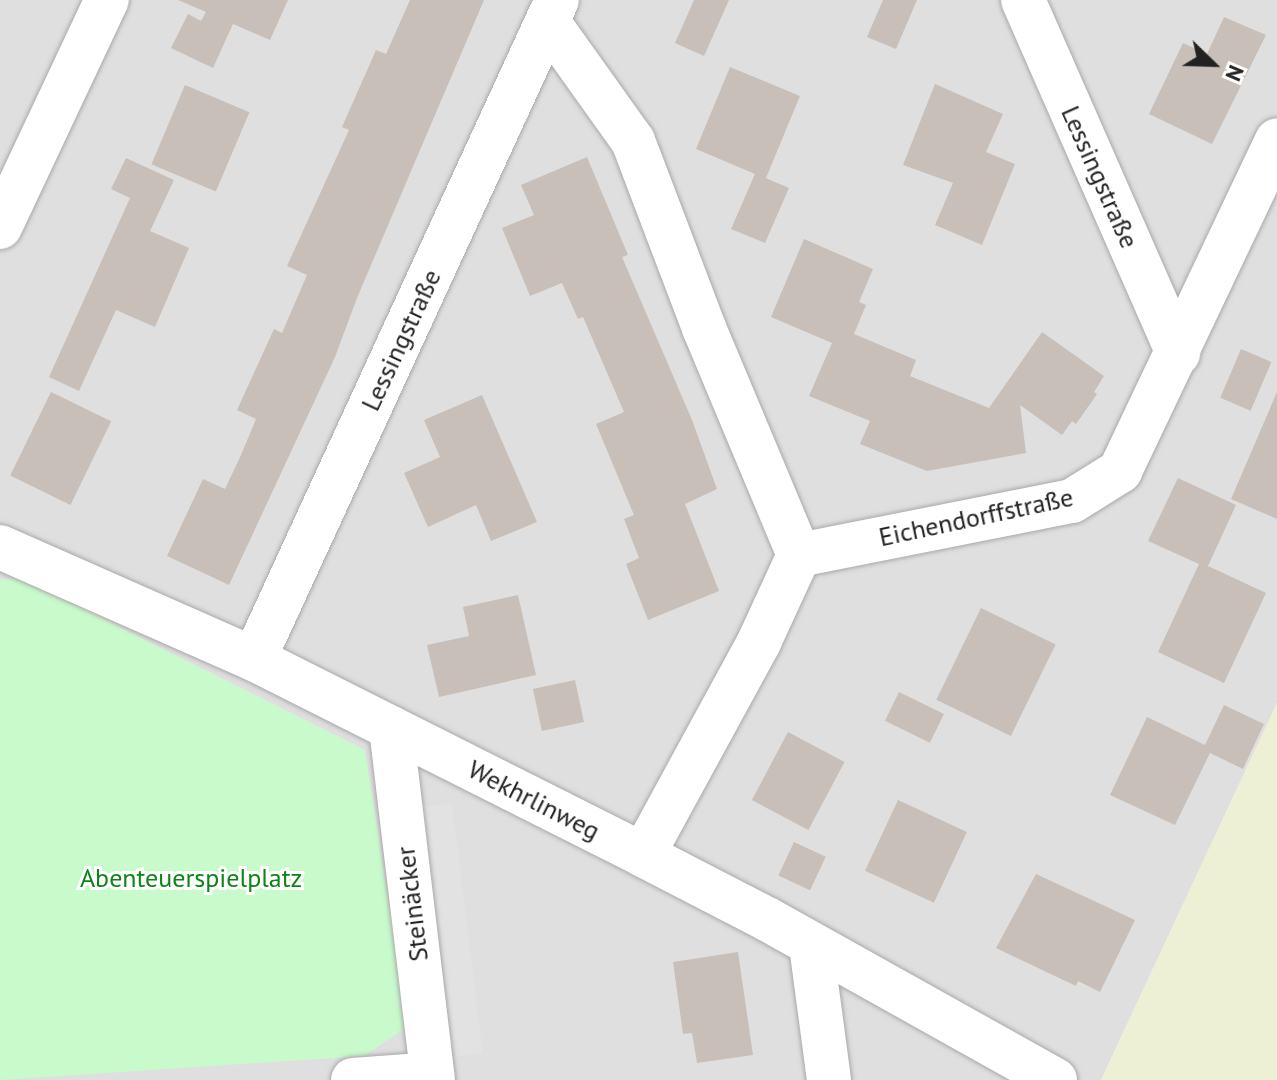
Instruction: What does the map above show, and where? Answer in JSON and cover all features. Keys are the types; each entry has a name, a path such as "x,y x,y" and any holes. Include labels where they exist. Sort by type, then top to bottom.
{"street":[{"path":"0,227 107,0"},
{"name":"Lessingstraße","path":"1023,0 1178,353"},
{"name":"Lessingstraße","path":"553,11 633,141 704,328 799,555"},
{"name":"Lessingstraße","path":"254,659 553,11"},
{"name":"Eichendorffstraße","path":"799,555 1072,501 1120,471 1277,140"},
{"name":"Wekhrlinweg","path":"0,547 254,659 643,855 811,945 1040,1076"},
{"path":"643,855 759,642 799,555"},
{"name":"Steinäcker","path":"391,728 432,1077"},
{"path":"811,945 829,1080"},
{"path":"353,1080 432,1077"}],"shaded area":[{"path":"0,0 1277,0 1277,703 1101,1080 0,1080"},
{"path":"452,803 483,1053 447,1058 416,807"}],"green space":[{"name":"Abenteuerspielplatz","path":"0,579 25,580 365,750 408,1026 364,1056 0,1080"},
{"path":"1277,703 1277,1080 1101,1080"}],"building":[{"path":"178,0 288,0 270,40 233,24 213,68 171,48 188,14 201,21 206,12"},
{"path":"410,0 484,0 357,298 335,357 229,585 167,556 203,479 225,489 241,455 256,419 237,410 274,329 282,333 307,275 287,266 349,130 342,127 376,50 386,54"},
{"path":"694,0 729,0 704,56 675,43"},
{"path":"883,0 917,0 896,49 867,37"},
{"path":"1224,17 1266,35 1212,144 1149,114 1183,43 1207,54"},
{"path":"730,67 800,96 766,178 761,176 789,188 765,243 731,229 755,174 696,149"},
{"path":"935,84 1003,114 986,152 1015,164 982,245 935,225 953,183 903,165"},
{"path":"185,85 249,112 216,192 151,164"},
{"path":"587,157 628,255 622,257 692,420 717,489 685,504 719,591 648,620 626,564 639,558 624,519 634,515 596,424 624,412 583,317 578,319 562,283 530,296 502,228 534,215 521,185"},
{"path":"126,158 174,180 150,231 189,248 155,327 116,310 79,391 49,377 130,198 111,189"},
{"path":"804,239 873,269 859,302 866,305 854,334 916,360 910,376 989,408 1042,332 1104,376 1094,392 1097,394 1076,424 1072,421 1062,435 1020,405 1026,453 927,471 860,444 870,421 809,396 832,343 771,317"},
{"path":"1241,349 1271,362 1251,411 1220,398"},
{"path":"51,392 111,421 70,505 10,476"},
{"path":"1277,392 1277,519 1231,499"},
{"path":"482,395 537,522 491,541 476,505 428,527 404,473 440,457 424,420"},
{"path":"1178,478 1236,505 1208,566 1266,593 1224,683 1158,652 1199,564 1148,541"},
{"path":"518,595 536,675 439,697 427,645 469,636 463,607"},
{"path":"981,608 1056,644 1011,736 936,700"},
{"path":"575,680 584,722 542,731 533,689"},
{"path":"899,692 944,714 930,743 885,721"},
{"path":"1224,705 1264,724 1243,769 1210,753 1175,825 1110,795 1147,717 1205,745"},
{"path":"788,732 845,762 808,830 752,800"},
{"path":"898,800 967,832 934,903 865,871"},
{"path":"794,842 826,857 810,890 778,876"},
{"path":"1036,874 1135,920 1100,992 1078,981 1076,986 996,948"},
{"path":"738,952 753,1055 697,1063 692,1033 683,1034 673,962"}]}
